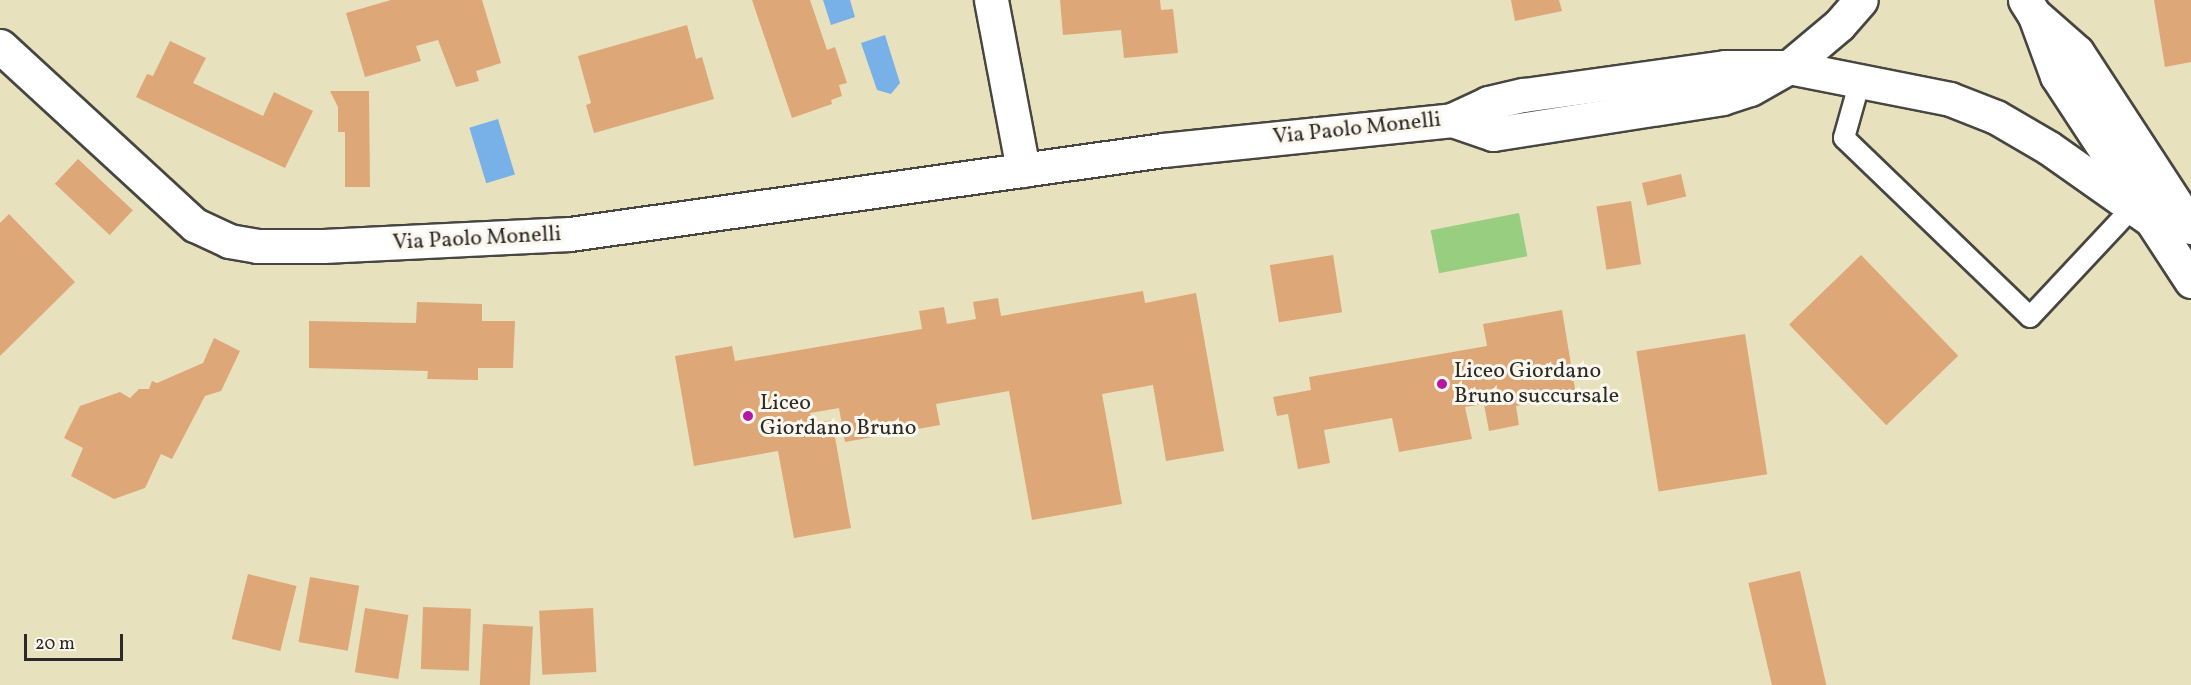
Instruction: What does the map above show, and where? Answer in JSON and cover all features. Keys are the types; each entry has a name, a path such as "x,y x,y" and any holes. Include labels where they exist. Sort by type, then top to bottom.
{"street":[{"path":"991,0 1023,170"},
{"path":"1789,67 1839,25 1861,0"},
{"path":"2030,8 2057,76 2142,213 2191,281"},
{"path":"2030,8 2077,52 2191,227"},
{"name":"Via Paolo Monelli","path":"0,46 180,214 211,234 256,246 451,243 570,234 1208,145 1452,120 1488,103 1524,95 1725,67 1789,67"},
{"path":"1789,67 1950,99 1996,117 2049,148 2142,213"}],"lane":[{"path":"1860,81 1844,138 2030,317 2142,213"}],"green space":[{"path":"1519,213 1527,256 1439,273 1431,230"}],"water":[{"path":"823,0 850,0 855,17 831,25"},
{"path":"885,35 900,83 891,94 877,90 861,43"},
{"path":"498,119 515,174 486,183 469,128"}],"building":[{"path":"391,0 482,0 501,63 476,71 479,81 456,87 438,40 416,46 421,61 365,77 346,13"},
{"path":"752,0 810,0 827,50 835,47 847,83 839,85 842,96 831,100 832,104 792,118"},
{"path":"1060,0 1160,0 1161,10 1173,9 1178,53 1124,58 1121,30 1063,35"},
{"path":"1511,0 1559,0 1562,11 1515,21"},
{"path":"2154,0 2191,0 2191,62 2165,67"},
{"path":"687,25 696,59 702,57 714,99 594,133 586,105 591,103 578,56"},
{"path":"170,41 206,58 193,83 263,116 274,92 313,111 285,168 136,97 147,74 153,76"},
{"path":"330,91 369,91 370,187 345,187 345,132 338,132 338,107"},
{"path":"78,159 133,210 110,235 55,184"},
{"path":"1681,174 1686,196 1647,205 1642,183"},
{"path":"1631,201 1641,264 1606,270 1596,206"},
{"path":"9,214 75,282 0,356 0,223"},
{"path":"1333,255 1342,312 1279,322 1270,265"},
{"path":"1861,255 1958,356 1886,425 1789,324"},
{"name":"Liceo Giordano Bruno","path":"1143,291 1145,303 1196,293 1224,451 1166,461 1153,385 1102,394 1122,504 1032,520 1009,391 936,404 940,425 845,442 839,408 810,413 812,424 832,420 851,528 794,538 778,451 694,466 675,356 732,346 735,361 922,329 919,311 944,307 947,324 976,319 973,302 998,298 1001,316"},
{"path":"417,302 482,304 482,321 515,321 513,368 478,368 478,380 427,379 428,371 309,368 309,321 416,323"},
{"name":"Liceo Giordano Bruno succursale","path":"1562,310 1576,395 1516,406 1519,425 1489,431 1484,404 1465,407 1472,439 1399,452 1392,418 1324,430 1330,463 1298,469 1288,414 1277,416 1273,397 1311,390 1309,377 1487,346 1483,324"},
{"path":"1745,334 1767,474 1659,491 1636,351"},
{"path":"214,338 240,351 221,391 205,396 172,459 161,454 145,488 114,499 71,476 83,448 64,438 80,406 120,392 130,398 139,389 149,389 152,381 157,383 203,363"},
{"path":"1800,571 1826,685 1772,685 1748,583"},
{"path":"248,574 297,586 280,651 232,639"},
{"path":"310,577 359,586 348,651 299,642"},
{"path":"423,607 471,609 469,671 421,669"},
{"path":"365,608 408,615 398,679 355,672"},
{"path":"593,608 596,672 542,675 539,611"},
{"path":"483,624 533,627 530,685 480,685"}],"place":[{"name":"Liceo Giordano Bruno succursale","path":"1442,384"},
{"name":"Liceo Giordano Bruno","path":"748,416"}]}
